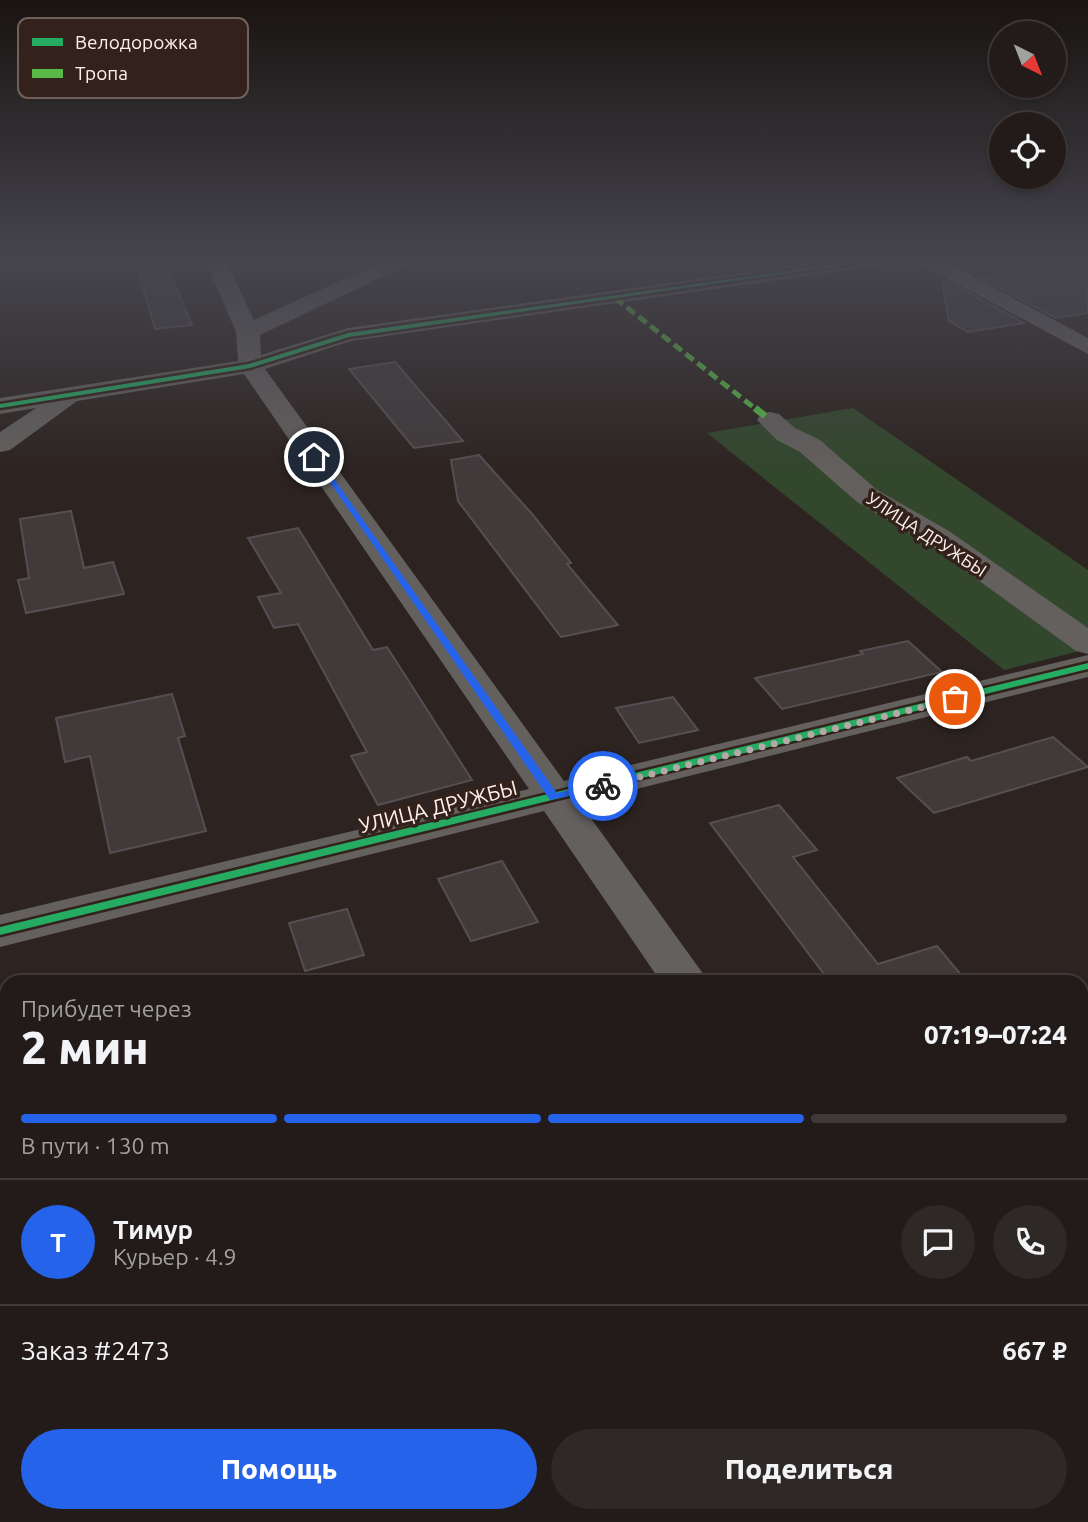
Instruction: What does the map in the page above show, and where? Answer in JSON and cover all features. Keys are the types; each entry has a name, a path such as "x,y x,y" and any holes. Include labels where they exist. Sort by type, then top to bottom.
{"street":[{"path":"251,330 247,332 250,366 681,975"},
{"path":"0,406 250,366 287,352 348,335 383,330"},
{"path":"1057,330 1088,347"},
{"path":"0,444 74,394"},
{"name":"УЛИЦА ДРУЖБЫ","path":"770,420 786,433 810,446 867,496 938,537 1088,644"},
{"name":"УЛИЦА ДРУЖБЫ","path":"1,920 554,798 1088,666"}],"green space":[{"path":"853,408 1088,570 1088,649 1004,670 707,433"}],"building":[{"path":"395,362 463,441 414,448 349,369"},
{"path":"479,455 533,515 571,563 567,564 618,625 561,637 458,501 451,460"},
{"path":"71,511 84,568 113,562 124,594 26,613 18,580 29,578 20,519"},
{"path":"298,528 373,650 387,647 472,780 378,805 351,756 367,752 298,624 274,628 258,597 281,593 248,538"},
{"path":"908,641 942,672 782,709 755,678 863,654 860,651"},
{"path":"172,694 185,736 178,738 206,831 110,853 90,756 65,762 56,718"},
{"path":"673,697 698,730 639,743 616,708"},
{"path":"1053,737 1088,767 934,813 897,778 967,757 971,761"},
{"path":"779,805 817,850 793,857 878,964 937,946 961,975 825,975 710,823"},
{"path":"502,861 538,922 471,941 438,879"},
{"path":"347,909 364,955 305,971 289,923"}],"marked path":[{"path":"656,330 770,420"}],"cycle path":[{"path":"0,406 250,366 348,335 383,330"},
{"path":"0,931 1088,666"}],"way so far":[{"path":"603,786 955,699"}],"route":[{"path":"314,457 554,798 603,786"}]}
